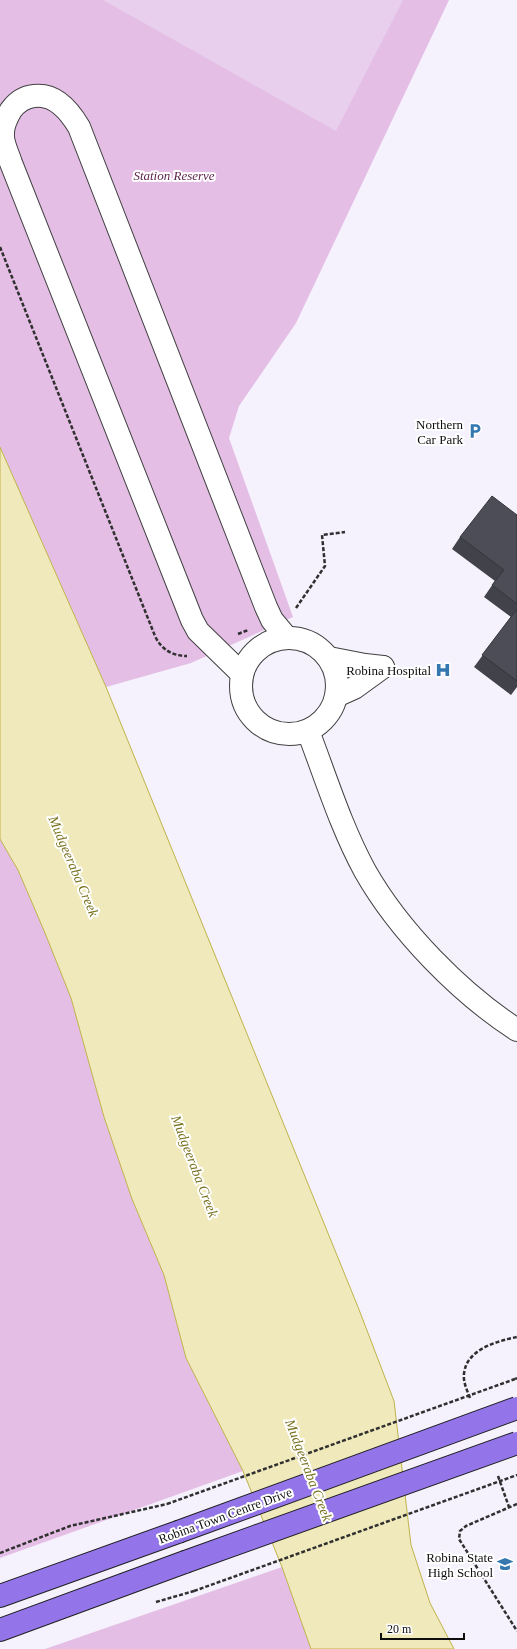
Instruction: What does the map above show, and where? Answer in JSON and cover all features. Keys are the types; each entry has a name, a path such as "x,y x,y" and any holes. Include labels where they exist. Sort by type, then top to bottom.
{"main road":[{"name":"Robina Town Centre Drive","path":"0,1596 517,1408"},
{"path":"0,1630 517,1443"}],"lane":[{"path":"242,674 198,631 192,620 11,162 4,142 3,133 8,115 21,100 29,96 38,95 54,99 62,105 79,127 266,607 272,620 287,638"},
{"path":"287,638 302,639 317,646 329,658 336,673 338,689 334,706 325,720 308,731 296,735 280,734 265,729 253,719 244,705 240,690 242,674 248,660 259,648 272,641 287,638"},
{"path":"329,658 383,667 354,688 336,696"},
{"path":"308,731 352,843 365,871 379,894 446,974 472,997 517,1030"}],"path":[{"path":"308,593 325,566 322,535 345,532"},
{"path":"0,1553 70,1526 167,1504 516,1378"},
{"path":"194,1591 517,1475"},
{"path":"517,1504 466,1526 460,1531 459,1539 517,1631"}],"green space":[{"name":"Station Reserve","path":"0,0 449,0 296,323 239,406 229,438 293,617 191,663 106,687 0,447"},
{"path":"0,839 18,870 71,998 104,1117 132,1199 164,1275 186,1358 243,1471 0,1558"},
{"path":"282,1567 311,1649 45,1649"}],"shaded area":[{"path":"103,0 403,0 336,131"}],"water":[{"name":"Mudgeeraba Creek","path":"0,447 106,687 358,1307 394,1401 411,1545 430,1603 454,1649 311,1649 282,1567 243,1471 186,1358 164,1275 132,1199 104,1117 71,998 18,870 0,839"}],"building":[{"path":"492,496 517,515 517,604 492,585 504,570 460,537"},
{"path":"517,609 517,681 482,655"}],"place":[{"name":"Northern Car Park","path":"475,431"},
{"name":"Robina Hospital","path":"443,670"},
{"name":"Robina State High School","path":"505,1564"}]}
